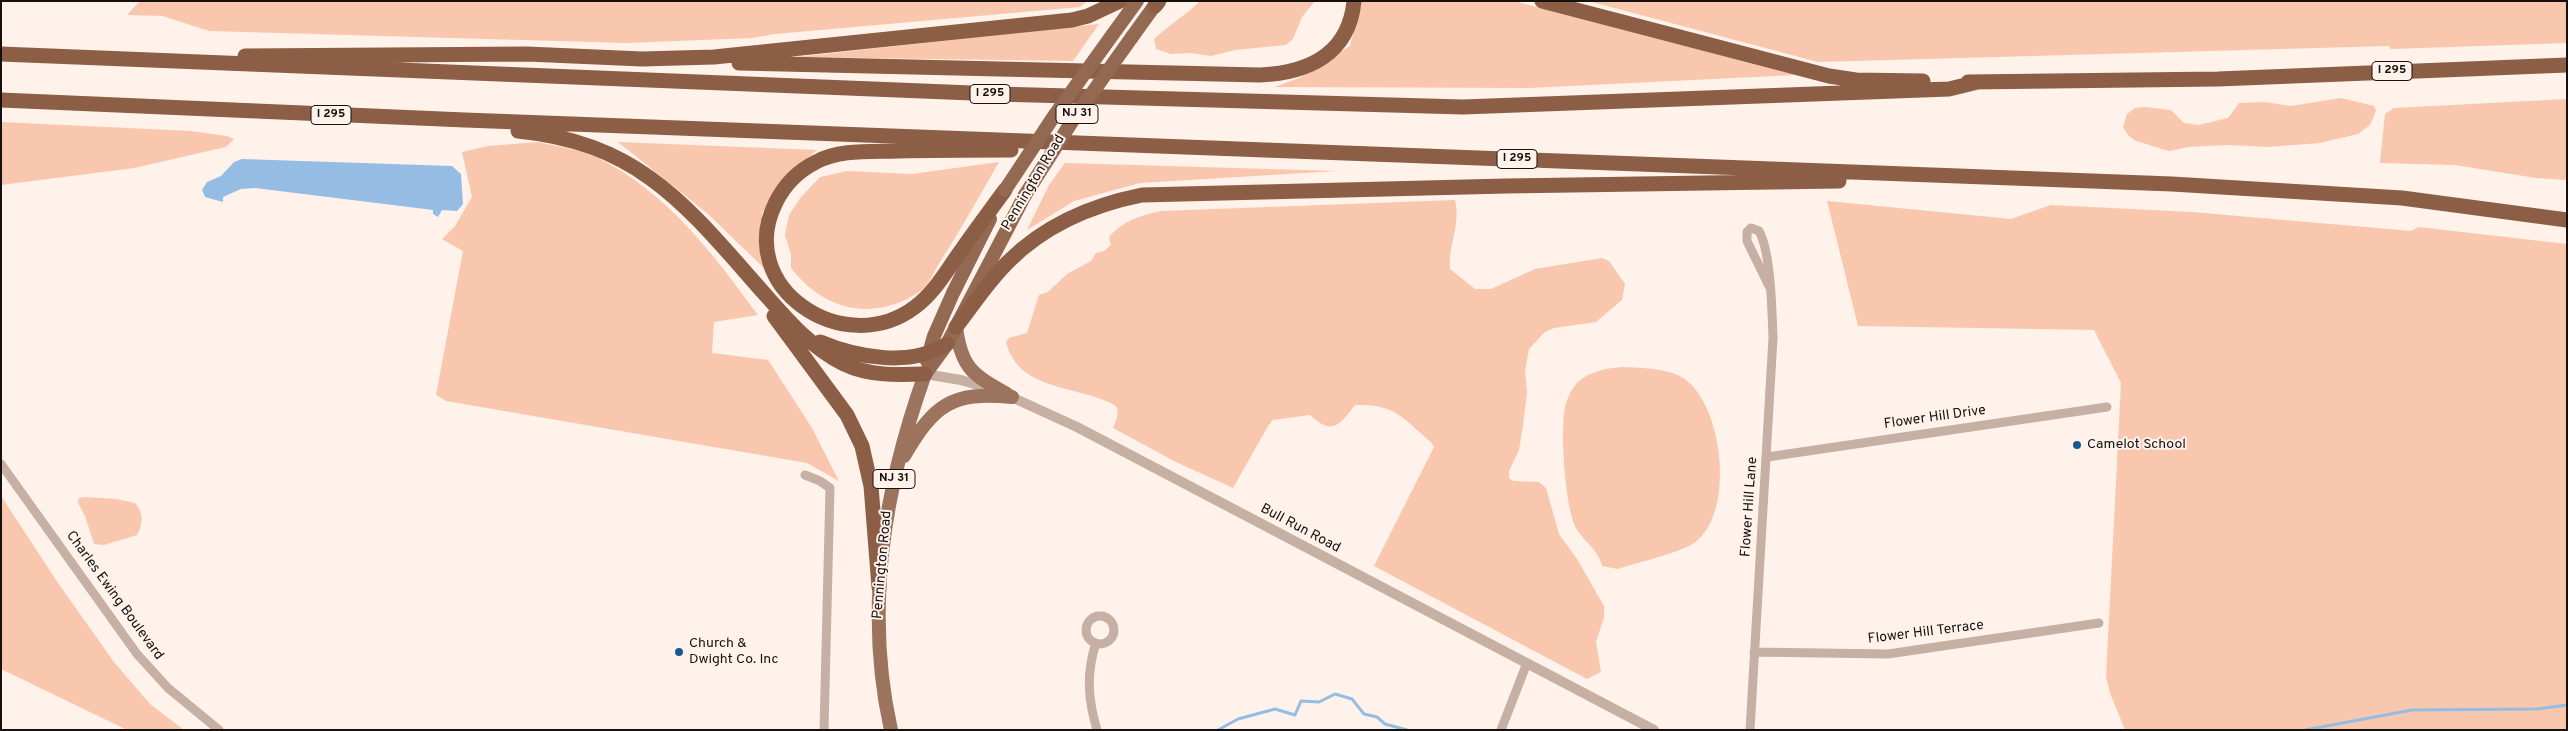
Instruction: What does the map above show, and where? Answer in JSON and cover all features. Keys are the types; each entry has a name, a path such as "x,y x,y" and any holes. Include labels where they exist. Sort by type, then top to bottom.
{"highway":[{"path":"642,59 780,52 1072,20 1088,16 1120,1"},
{"name":"Pennington Road","path":"925,374 928,354 953,293 1005,190 1054,116 1137,1"},
{"path":"86,58 527,54 787,65 1286,73 1310,66 1330,51 1348,26 1354,1"},
{"path":"1542,1 1829,76 1856,80 1978,82"},
{"name":"Pennington Road","path":"925,374 947,344 1025,195 1073,120 1157,3"},
{"name":"I 295","path":"1,54 957,92 1463,107 1939,90 1978,82 2218,79 2567,65"},
{"name":"I 295","path":"1,100 465,120 2090,181 2366,195 2440,202 2567,220"},
{"path":"465,120 568,139 614,155 644,172 670,193 726,250 799,330 822,350 853,368 894,376 925,374"},
{"path":"1005,190 932,292 909,312 890,320 859,326 823,319 804,309 796,302 785,290 774,270 768,241 768,227 774,206 785,187 795,176 808,166 826,158 866,152 1180,146"},
{"path":"956,327 998,272 1024,247 1078,214 1095,207 1142,195 1760,181 2090,181"},
{"path":"726,250 847,415 858,435 866,459 871,486 878,587"},
{"path":"799,330 819,342 856,354 899,357 928,354 947,344"}],"main road":[{"path":"956,327 961,357 967,367 976,377 1012,397"},
{"name":"Pennington Road","path":"891,730 880,661 878,587 886,521 896,470 907,426 925,374"},
{"path":"896,470 924,424 944,407 961,398 972,395 1012,397"}],"street":[{"name":"Flower Hill Lane","path":"1750,730 1773,338 1769,286 1763,239 1757,229 1751,228 1747,232 1747,241 1769,286"},
{"name":"Bull Run Road","path":"925,374 961,380 1012,397 1077,427 1654,730"},
{"name":"Flower Hill Drive","path":"1766,456 2107,407"},
{"name":"Charles Ewing Boulevard","path":"1,464 137,654 173,693 220,730"},
{"path":"805,475 820,480 830,488 824,730"},
{"name":"Flower Hill Terrace","path":"1754,652 1888,654 2099,623"},
{"path":"1096,643 1089,675 1089,697 1097,730"},
{"path":"1501,730 1527,663"}],"shaded area":[{"path":"140,1 1087,1 1080,7 775,34 752,38 627,43 209,31 163,16 127,15"},
{"path":"1200,1 1315,1 1302,17 1293,39 1286,45 1235,50 1211,56 1191,53 1171,54 1156,49 1154,39"},
{"path":"1361,1 1514,1 1795,75 1529,88 1275,87 1299,78 1350,46"},
{"path":"1588,1 2567,1 2567,43 2391,49 2389,46 1818,62"},
{"path":"1099,24 1073,61 796,57"},
{"path":"2341,98 2374,106 2376,111 2370,125 2358,134 2320,143 2267,147 2228,145 2188,147 2169,151 2136,141 2128,135 2123,127 2127,114 2135,108 2145,107 2171,110 2184,123 2198,125 2228,118 2239,103 2264,102 2291,106"},
{"path":"2567,99 2567,180 2536,178 2455,165 2380,163 2385,114 2394,108"},
{"path":"1,122 191,131 227,136 234,139 226,147 134,168 1,185"},
{"path":"539,142 591,155 623,172 646,188 667,207 706,248 758,315 714,322 712,353 768,360 812,428 839,481 807,463 446,401 436,395 463,251 442,239 455,226 472,197 462,152 488,146"},
{"path":"618,142 817,150 781,181 762,213 765,269 708,214"},
{"path":"999,162 927,285 904,300 886,307 869,309 851,308 835,303 819,294 804,283 791,268 791,255 785,235 789,215 801,197 820,177 847,171 912,174"},
{"path":"1065,163 1337,171 1140,183 1074,201 1027,230 1049,185"},
{"path":"1455,200 1456,227 1451,251 1450,269 1475,289 1491,289 1535,269 1602,258 1609,261 1625,284 1622,300 1596,322 1554,328 1545,332 1529,349 1525,371 1527,392 1519,450 1509,471 1509,478 1513,481 1539,482 1546,488 1559,534 1577,559 1604,606 1604,617 1596,642 1601,672 1587,679 1374,566 1434,447 1431,442 1397,414 1380,407 1355,405 1344,419 1334,426 1324,425 1310,415 1273,420 1233,488 1176,462 1113,428 1117,411 1113,404 1033,377 1021,369 1012,357 1006,342 1009,338 1027,333 1039,295 1048,292 1067,274 1091,261 1096,253 1104,251 1111,245 1109,237 1120,226 1139,217 1161,211"},
{"path":"1827,201 2011,219 2051,205 2192,212 2411,231 2418,227 2567,244 2567,730 2125,730 2110,693 2106,677 2121,383 2094,330 1858,326"},
{"path":"1623,367 1656,369 1672,373 1686,380 1699,394 1709,414 1716,437 1720,462 1720,487 1715,510 1707,529 1694,543 1668,554 1618,569 1602,566 1597,554 1575,526 1571,516 1566,485 1563,432 1566,404 1571,391 1577,383 1598,371"},
{"path":"1,496 58,583 114,662 150,704 184,730 127,730 1,669"},
{"path":"79,498 117,499 135,503 140,510 142,519 137,535 104,545 94,544 85,516 78,503"}],"water":[{"path":"242,159 452,166 461,174 463,204 457,211 442,210 438,217 433,214 433,210 255,188 241,189 223,197 223,202 205,197 202,190 207,182 221,176 234,162"}],"waterway":[{"path":"1218,730 1238,719 1275,709 1295,715 1301,701 1319,702 1335,694 1352,699 1364,714 1377,717 1385,724 1407,730"},
{"path":"2305,730 2412,710 2537,709 2567,705"}],"place":[{"name":"Camelot School","path":"2077,445"},
{"name":"Church & Dwight Co. Inc","path":"679,652"}]}
